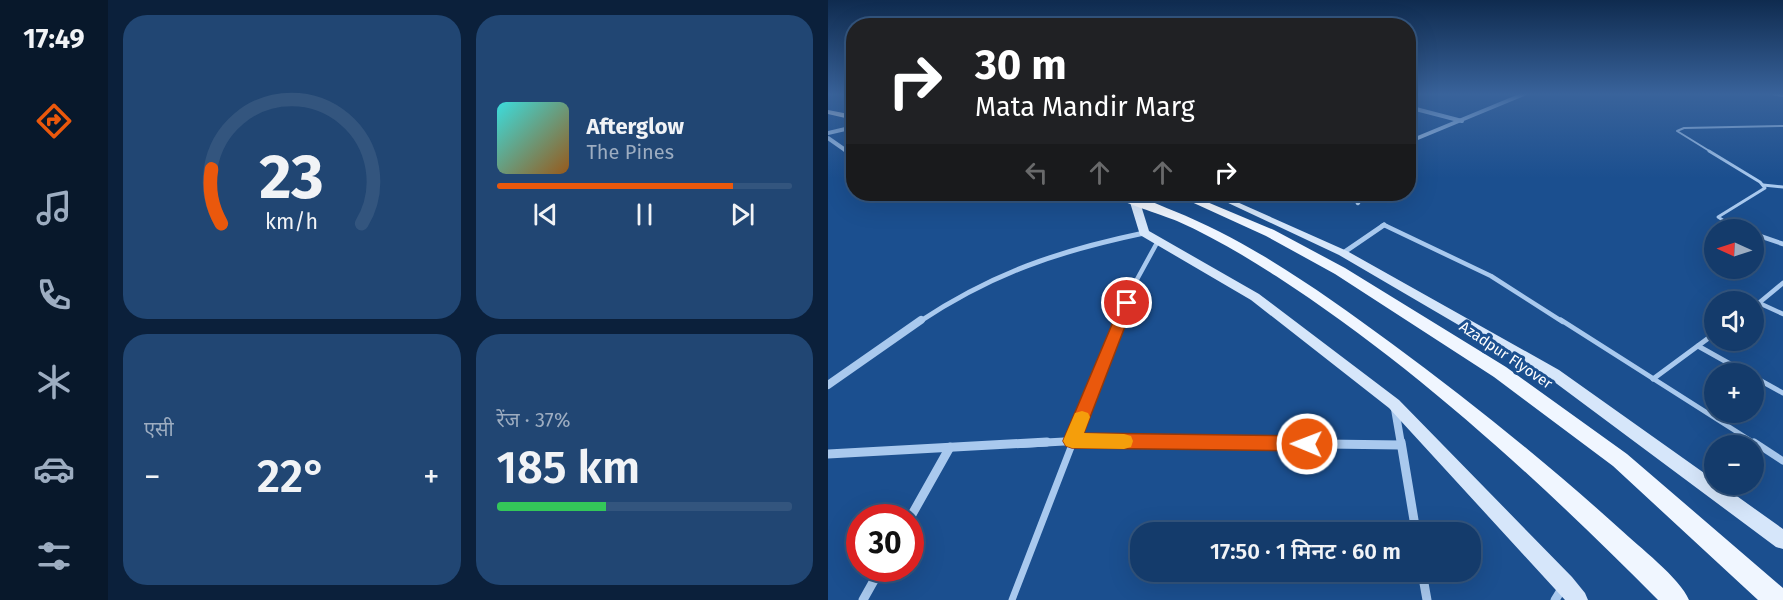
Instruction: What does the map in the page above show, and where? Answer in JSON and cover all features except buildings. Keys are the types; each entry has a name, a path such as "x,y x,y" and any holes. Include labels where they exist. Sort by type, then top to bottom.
{"main road":[{"path":"1135,201 1144,233 1255,297 1394,404 1578,600"},
{"path":"1138,201 1222,239 1328,304 1450,395 1619,543 1676,600"},
{"name":"Azadpur Flyover","path":"1196,201 1248,223 1340,271 1500,372 1620,460 1776,600"},
{"path":"1229,201 1343,253 1554,374 1783,540"}],"street":[{"path":"1416,139 1459,122"},
{"path":"828,133 846,129"},
{"path":"828,138 846,150"},
{"path":"1343,253 1384,225"},
{"path":"828,386 955,299 1018,267 1066,250 1144,233"},
{"path":"1394,404 1414,522"},
{"path":"828,454 1072,441 1401,445"},
{"path":"918,504 950,447"},
{"path":"863,600 873,582"},
{"path":"1424,582 1427,600"},
{"path":"1555,600 1565,584"}],"lane":[{"path":"1783,126 1684,128 1677,131 1763,186 1783,187"},
{"path":"1720,219 1718,217 1764,189 1763,186"},
{"path":"1384,225 1491,276 1783,461"},
{"path":"1764,237 1783,244"},
{"path":"1012,600 1135,283 1158,241"},
{"path":"1764,298 1783,283"},
{"path":"1764,308 1783,314"},
{"path":"1653,379 1704,342"},
{"path":"1698,346 1728,363"},
{"path":"1764,383 1780,392 1783,386"}],"slow traffic":[{"path":"1082,417 1072,441 1124,441"}],"route":[{"path":"1127,303 1072,441 1307,444"}]}
